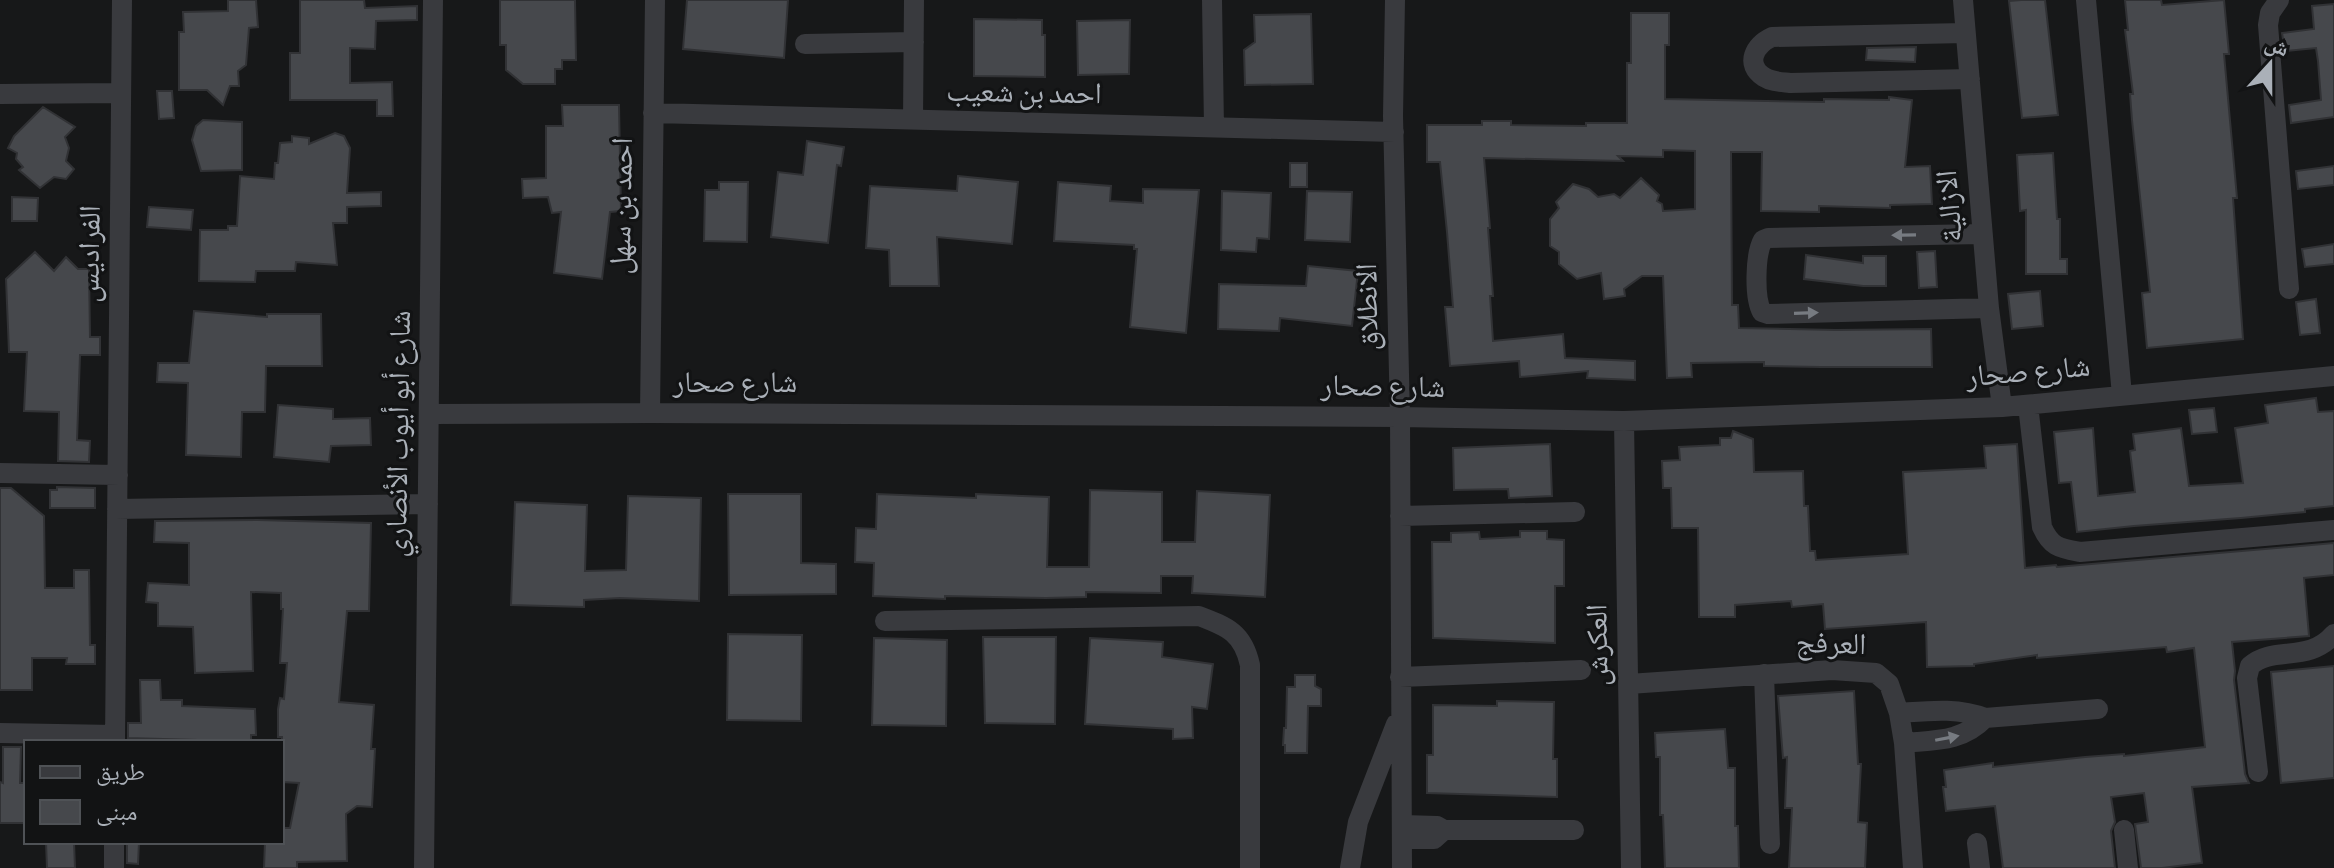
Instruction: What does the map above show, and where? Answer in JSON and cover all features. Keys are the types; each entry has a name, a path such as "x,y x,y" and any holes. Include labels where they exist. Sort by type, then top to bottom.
{"street":[{"name":"الفراديس","path":"0,733 115,738 122,0"},
{"name":"شارع أبو أيوب الأنصاري","path":"424,868 433,0"},
{"name":"احمد بن سهل","path":"650,413 655,0"},
{"path":"913,120 914,0"},
{"path":"1212,0 1214,127"},
{"name":"الانطلاق","path":"1395,0 1402,868"},
{"name":"الازالية","path":"1963,0 1989,308 2002,407"},
{"path":"2086,0 2122,395"},
{"path":"2279,0 2270,13 2268,25 2289,289"},
{"path":"1965,33 1772,37 1762,42 1753,56 1755,67 1762,76 1790,83 1970,79"},
{"path":"805,44 914,42"},
{"path":"0,94 121,93"},
{"name":"احمد بن شعيب","path":"653,113 1394,132"},
{"path":"1982,234 1768,238 1758,249 1758,302 1762,312 1768,314 1989,308"},
{"name":"شارع صحار","path":"430,414 1400,417 1624,421 2002,407 2334,376"},
{"path":"2028,405 2042,527 2047,539 2055,546 2080,552 2334,530"},
{"name":"العكرش","path":"1624,421 1631,868"},
{"path":"0,473 118,475"},
{"path":"117,509 428,504"},
{"path":"1400,516 1575,512"},
{"path":"885,621 1199,616 1237,635 1246,648 1250,665 1250,868"},
{"path":"2258,772 2247,678 2250,666 2262,659 2309,652 2334,634"},
{"path":"1400,677 1581,670"},
{"name":"العرفج","path":"1629,684 1832,670 1876,673 1889,684 1899,713 1913,868"},
{"path":"1764,674 1770,844"},
{"name":"الانطلاق","path":"1350,868 1353,840 1361,813 1401,709"},
{"path":"1899,713 1955,711 1985,718 2098,709"},
{"path":"1904,743 1967,733 1985,718"},
{"path":"1403,832 1434,839 1444,830 1574,830"},
{"path":"2124,830 2128,868"},
{"path":"1977,843 1980,868"},
{"path":"114,844 114,868"}],"building":[{"path":"228,0 256,0 258,27 249,28 246,65 238,71 239,86 230,86 223,105 207,90 179,90 179,32 184,32 183,12 228,11"},
{"path":"300,0 364,0 365,8 417,6 417,20 376,21 375,49 350,48 350,83 392,82 393,116 377,116 377,100 290,100 290,53 300,53"},
{"path":"500,0 575,0 576,60 562,60 562,69 555,69 555,84 523,84 506,70 506,45 500,45"},
{"path":"687,0 788,0 784,58 683,49"},
{"path":"2045,0 2058,115 2022,118 2009,1"},
{"path":"2125,0 2161,0 2162,5 2224,0 2229,54 2224,54 2237,198 2233,198 2243,339 2147,348 2142,293 2150,292 2132,120 2130,94 2133,94 2125,30 2128,30"},
{"path":"2334,4 2334,117 2291,123 2289,105 2321,100 2318,61 2316,48 2285,51 2282,33 2314,29 2312,6"},
{"path":"1631,13 1669,13 1669,45 1665,45 1665,99 1824,102 1824,99 1889,100 1889,97 1912,100 1905,167 1930,166 1932,204 1890,205 1890,208 1819,206 1819,212 1761,211 1762,152 1731,152 1732,305 1738,305 1739,328 1931,329 1932,367 1691,363 1692,377 1667,378 1663,276 1642,276 1624,289 1625,296 1604,299 1601,273 1577,279 1559,264 1559,252 1550,246 1550,219 1559,208 1556,202 1573,184 1589,189 1598,197 1614,194 1620,198 1641,178 1659,195 1657,201 1662,204 1663,211 1695,209 1695,151 1663,150 1663,157 1618,156 1623,161 1484,158 1490,228 1493,341 1563,334 1565,358 1635,361 1635,380 1587,378 1588,371 1520,377 1519,361 1450,366 1445,307 1453,307 1447,232 1440,162 1427,162 1427,125 1482,125 1482,121 1511,121 1511,125 1627,123"},
{"path":"1311,14 1313,84 1245,85 1244,50 1255,42 1254,15"},
{"path":"974,19 1042,20 1045,77 974,76"},
{"path":"1130,20 1129,74 1078,75 1077,21"},
{"path":"1916,47 1915,62 1866,60 1867,48"},
{"path":"157,91 172,91 174,118 159,119"},
{"path":"562,105 619,105 621,211 610,212 602,279 554,273 561,212 552,213 548,197 523,198 522,179 546,178 546,126 563,126"},
{"path":"43,107 75,127 65,137 69,148 66,161 74,169 66,179 54,177 40,188 19,170 23,167 16,159 17,153 8,148 14,136"},
{"path":"203,120 242,122 242,170 201,171 192,140 196,126"},
{"path":"335,133 344,136 350,148 347,193 381,192 381,206 347,207 347,223 333,223 337,265 296,262 295,271 256,271 255,282 199,281 200,230 228,230 228,226 237,226 240,176 274,179 280,143 292,142 292,136 309,138 309,144"},
{"path":"807,141 844,147 841,166 837,165 828,243 771,237 778,172 803,175"},
{"path":"2053,153 2057,219 2060,219 2060,259 2067,259 2067,274 2026,274 2026,210 2020,211 2017,155"},
{"path":"1290,163 1307,163 1307,187 1290,187"},
{"path":"2334,166 2334,185 2298,189 2296,171"},
{"path":"958,176 1018,182 1012,244 937,237 939,286 890,286 889,250 866,248 870,186 957,191"},
{"path":"719,182 748,182 747,242 704,241 705,190 719,190"},
{"path":"1058,182 1111,186 1110,201 1143,203 1143,189 1199,190 1186,333 1130,327 1137,249 1134,245 1054,241"},
{"path":"1222,191 1271,193 1269,239 1257,238 1256,252 1221,250"},
{"path":"1307,191 1352,192 1350,242 1305,240"},
{"path":"12,197 38,198 37,221 12,221"},
{"path":"149,207 193,210 191,230 147,227"},
{"path":"2334,244 2334,264 2305,267 2302,249"},
{"path":"1935,251 1937,287 1919,288 1917,252"},
{"path":"35,252 54,271 66,257 78,269 89,269 90,337 100,337 100,355 80,355 77,440 90,441 89,462 58,461 59,412 24,411 27,352 9,352 6,279"},
{"path":"1806,255 1863,263 1863,256 1886,256 1886,286 1804,279"},
{"path":"1308,266 1358,271 1352,326 1280,318 1279,331 1218,329 1219,284 1306,286"},
{"path":"2040,291 2043,326 2012,329 2008,294"},
{"path":"2316,299 2320,333 2300,335 2296,302"},
{"path":"194,311 267,317 267,314 321,314 322,366 266,366 265,412 242,412 241,457 186,455 188,383 157,382 158,363 189,363"},
{"path":"2316,398 2318,412 2334,411 2334,506 2305,509 2305,512 2077,532 2071,482 2059,483 2054,432 2093,428 2098,496 2135,492 2130,451 2135,450 2133,434 2181,428 2189,486 2243,483 2235,428 2268,423 2265,405"},
{"path":"278,405 333,409 333,419 370,418 371,445 331,446 329,462 274,457"},
{"path":"2214,408 2217,432 2192,434 2189,410"},
{"path":"1733,431 1753,439 1754,472 1803,471 1810,551 1815,551 1816,560 1908,554 1903,472 1986,468 1984,446 2017,444 2025,568 2334,543 2334,575 2304,578 2309,636 2232,642 2245,774 2249,783 2192,787 2202,863 2141,868 2135,824 2148,822 2144,793 2111,797 2115,822 2111,831 2115,868 2003,868 1995,806 1946,811 1943,787 1946,787 1944,770 1993,763 1993,767 2205,747 2194,648 2167,652 2166,647 2037,658 2037,655 1974,666 1927,667 1926,622 1825,629 1823,604 1792,607 1791,601 1735,605 1735,617 1699,617 1698,528 1672,528 1671,488 1663,488 1662,461 1680,460 1679,447 1720,445 1720,438 1731,438"},
{"path":"1550,444 1552,496 1509,498 1508,489 1454,490 1453,448"},
{"path":"57,487 95,488 95,508 50,508 50,490 57,490"},
{"path":"0,488 11,488 44,516 45,588 74,588 74,570 89,570 90,645 95,645 95,664 66,664 67,658 32,658 32,690 0,690"},
{"path":"1090,490 1162,492 1162,542 1195,542 1197,491 1270,495 1265,597 1192,593 1193,576 1161,576 1161,593 1086,592 1086,597 1046,598 873,596 874,563 855,562 856,528 876,529 877,494 976,498 976,494 1049,497 1047,567 1089,567"},
{"path":"728,494 801,494 801,563 836,564 836,594 729,595"},
{"path":"628,496 701,498 699,601 620,598 584,600 584,607 511,605 515,502 587,505 585,571 626,570"},
{"path":"155,521 371,523 369,611 347,611 339,702 374,705 372,807 357,806 346,814 347,861 297,862 297,868 264,868 265,844 284,844 284,828 290,828 299,783 284,782 284,740 278,737 278,709 280,698 284,699 287,663 280,663 281,593 251,592 253,671 195,673 193,627 158,626 158,603 146,602 148,583 189,585 189,543 154,542"},
{"path":"1520,531 1547,531 1547,539 1564,540 1564,586 1555,586 1555,643 1433,638 1432,542 1451,542 1451,533 1479,532 1480,539 1520,537"},
{"path":"728,634 802,635 801,721 727,720"},
{"path":"983,637 1056,637 1055,724 985,723"},
{"path":"874,638 947,640 946,726 872,725"},
{"path":"1090,638 1163,642 1162,657 1213,664 1207,709 1192,707 1193,738 1173,739 1173,729 1085,724"},
{"path":"2334,666 2334,778 2281,783 2271,672"},
{"path":"1295,675 1315,675 1315,686 1321,689 1321,706 1308,706 1307,753 1285,753 1283,745 1287,687 1295,687"},
{"path":"140,680 160,680 161,700 182,700 182,706 255,709 256,735 251,735 251,740 128,738 128,723 141,723"},
{"path":"1854,691 1858,764 1861,764 1858,822 1867,823 1865,868 1789,868 1792,808 1785,808 1787,757 1783,758 1778,696"},
{"path":"1497,701 1554,702 1553,759 1557,759 1557,797 1427,793 1427,755 1433,755 1433,705 1497,706"},
{"path":"1725,729 1728,768 1735,768 1739,868 1665,868 1663,815 1660,815 1660,757 1656,757 1655,733"},
{"path":"3,747 21,747 20,783 24,783 24,823 0,823 0,782 3,783"},
{"path":"46,844 74,844 75,868 47,868"},
{"path":"127,844 139,844 138,864 127,863"}]}
